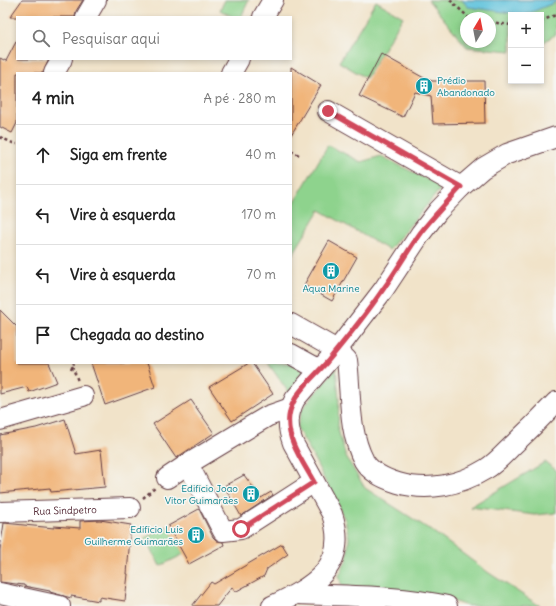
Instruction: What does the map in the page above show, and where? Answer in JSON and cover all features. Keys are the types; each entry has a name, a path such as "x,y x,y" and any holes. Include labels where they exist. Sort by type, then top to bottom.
{"street":[{"path":"87,16 96,0"},
{"path":"264,16 273,0"},
{"path":"55,72 61,60"},
{"path":"232,72 238,60"},
{"path":"328,111 461,187"},
{"path":"272,606 310,587 325,572 332,560 338,537 332,514 309,485 290,433 288,424 291,408 302,389 337,350 384,289 421,233 438,211 461,187 484,168 507,154 552,141"},
{"path":"292,325 337,350 347,360 352,415 356,436 364,462 372,472 390,481 424,488 444,486 466,479 486,469 500,458 556,402"},
{"path":"292,355 320,370"},
{"path":"0,420 83,396"},
{"path":"167,478 268,416 291,408"},
{"path":"188,464 223,531 241,529 309,485"},
{"name":"Rua Sindpetro","path":"0,512 130,508"},
{"path":"0,593 60,606"},
{"path":"297,594 371,597 447,606"}],"path":[{"path":"450,0 463,12"},
{"path":"544,20 556,15"},
{"path":"496,23 508,25"},
{"path":"0,137 16,144"},
{"path":"292,152 299,155"},
{"path":"71,370 74,364"},
{"path":"130,508 167,478"}],"green space":[{"path":"225,0 249,0 241,16 231,16 220,10"},
{"path":"428,0 556,0 556,34 544,42 544,12 508,12 508,51 478,48 496,48 496,12 460,12 460,39"},
{"path":"376,1 403,17 366,78 339,62"},
{"path":"328,145 361,162 381,156 442,187 389,250 320,210 293,254 292,206"},
{"path":"269,364 292,364 305,371 289,393"},
{"path":"336,368 339,398 338,429 346,457 365,488 432,531 489,573 540,606 467,606 447,599 342,586 339,576 347,559 349,538 345,520 297,428 302,409"},
{"path":"545,462 556,470 556,513 535,515 470,507"},
{"path":"168,526 184,554 160,566 145,538"}],"water":[{"path":"462,0 556,0 556,2 532,12 508,13 468,7"}],"building":[{"path":"22,0 83,0 76,11 75,16 10,17"},
{"path":"16,42 16,60 49,60 43,72 16,72 16,125 12,133 0,127 0,58 6,61"},
{"name":"Prédio Abandonado","path":"381,54 432,81 484,81 485,123 433,124 431,96 415,92 403,117 359,96"},
{"path":"291,67 321,85 292,133 292,72"},
{"name":"Aqua Marine","path":"329,241 357,257 332,301 304,285"},
{"path":"0,310 16,326 16,364 49,364 57,382 29,392 27,387 0,394"},
{"path":"91,364 147,364 155,387 105,405"},
{"path":"247,364 253,364 273,394 232,421 209,387"},
{"path":"191,400 214,433 176,458 153,424"},
{"path":"65,419 76,454 101,450 105,487 51,492 50,488 0,493 0,435 36,428"},
{"path":"244,475 261,498 271,492 273,495 241,516 224,486"},
{"name":"Edifício Luís Guilherme Guimarães","path":"199,509 213,537 217,541 223,542 224,545 189,564 168,526"},
{"path":"100,520 131,525 125,601 99,597 99,601 71,596 71,598 24,585 0,582 0,550 4,523 54,528 54,526 80,528 80,521"},
{"path":"282,544 288,554 267,569 264,576 235,592 232,587 217,606 192,606 211,582 214,584"}],"place":[{"name":"Prédio Abandonado","path":"424,86"},
{"name":"Aqua Marine","path":"331,271"},
{"name":"Edifício Joao Vitor Guimarães","path":"251,494"},
{"name":"Edifício Luís Guilherme Guimarães","path":"196,535"}],"route":[{"path":"241,529 314,482 293,443 290,433 288,424 289,416 295,399 337,350 384,289 421,233 438,211 461,187 328,111"}]}
